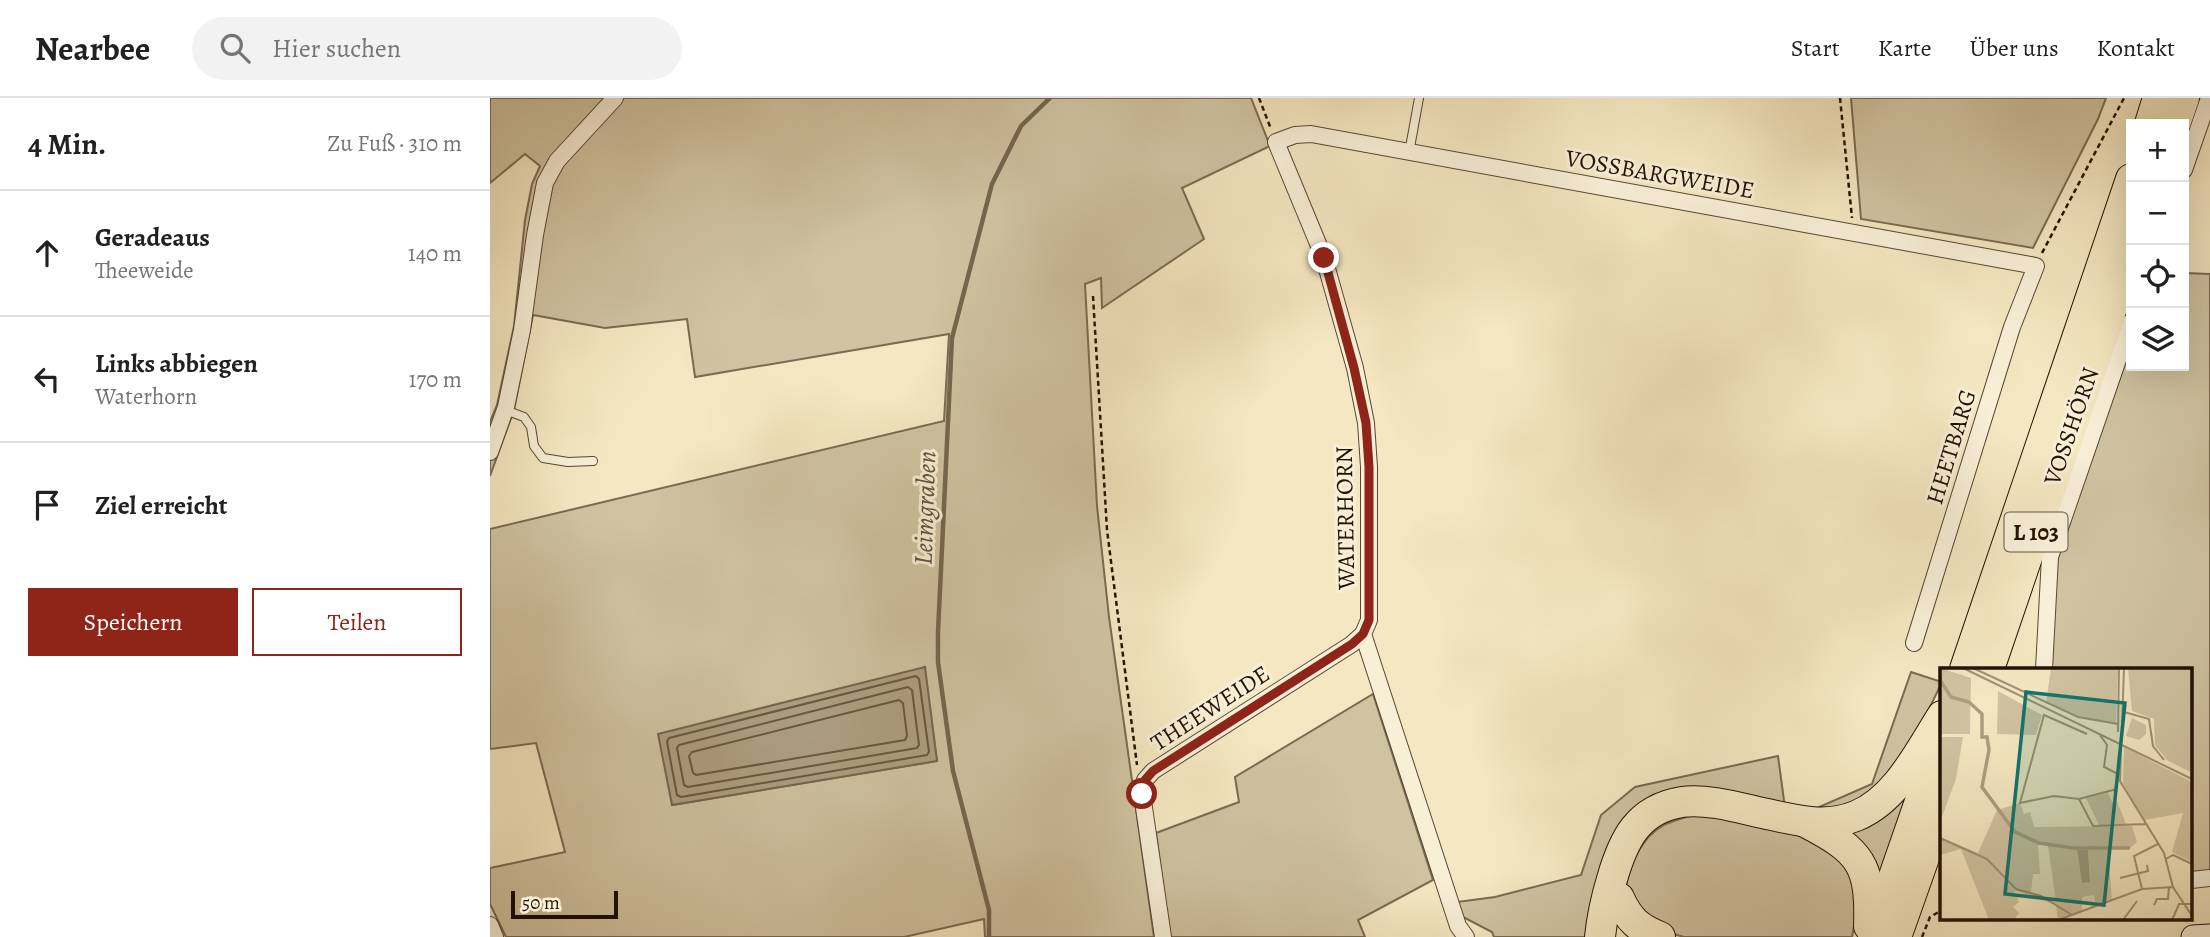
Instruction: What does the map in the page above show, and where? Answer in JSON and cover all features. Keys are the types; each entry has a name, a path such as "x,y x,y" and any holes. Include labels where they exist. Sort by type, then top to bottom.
{"highway":[{"path":"2152,119 2158,98"},
{"path":"2177,119 2184,98"},
{"name":"L 103","path":"1965,668 2130,182"},
{"name":"L 103","path":"1989,668 2126,267"},
{"path":"1600,937 1602,914 1617,859 1623,843 1640,822 1661,809 1682,802 1703,802 1807,823 1835,823 1858,815 1879,803 1902,778 1940,719"},
{"path":"1871,937 1940,744"},
{"path":"1896,937 1940,813"},
{"path":"1807,823 1846,846 1864,870 1870,896 1871,937"},
{"path":"1617,859 1619,937"},
{"path":"1619,898 1627,915 1644,931 1660,937"}],"main road":[{"path":"2193,937 2210,936"}],"street":[{"path":"490,452 505,410 522,330 545,183 557,161 615,98"},
{"path":"2189,155 2208,98"},
{"name":"VOSSBARGWEIDE","path":"1276,142 1295,135 1311,134 2036,265"},
{"name":"WATERHORN","path":"1276,142 1324,258 1366,423 1369,467 1369,620 1363,634 1458,926 1466,937"},
{"name":"HEETBARG","path":"1914,643 2012,327 2036,265"},
{"name":"VOSSHÖRN","path":"2044,668 2050,557 2126,337"},
{"name":"THEEWEIDE","path":"1163,937 1142,794 1145,780 1153,771 1352,644 1363,634"},
{"path":"2192,880 2210,878"},
{"path":"490,925 495,937"}],"lane":[{"path":"1409,152 1419,98"},
{"path":"505,410 524,417 531,427 534,446 543,458 568,462 593,461"}],"path":[{"path":"1259,98 1276,142"},
{"path":"1840,98 1854,232"},
{"path":"2036,265 2124,98"},
{"path":"1093,296 1112,582 1137,765 1145,780"},
{"path":"1922,937 1930,917 1940,911"}],"shaded area":[{"path":"490,98 1251,98 1270,146 1182,188 1204,239 1102,308 1101,278 1085,284 1097,506 1109,617 1154,937 985,937 984,919 904,937 506,937 490,904 490,868 565,852 536,743 490,749 490,529 944,421 949,334 695,377 687,319 605,328 533,315 514,410 490,476 490,422 497,405 514,326 525,220 532,184 540,166 525,154 490,183","holes":["924,667 937,761 672,805"]},
{"path":"1851,98 2106,98 2033,248 1861,219"},
{"path":"2189,273 2210,274 2210,872 2192,873 2192,668 2050,668 2053,561 2126,309 2126,371 2189,371"},
{"path":"1911,672 1940,681 1906,757 1852,811 1647,807 1590,937 1494,937 1492,932 1463,917 1457,902 1495,897 1581,875 1601,815 1635,787 1778,756 1785,808 1817,808 1872,784"},
{"path":"1373,694 1433,880 1358,920 1365,937 1170,937 1156,833 1239,802 1235,777"},
{"path":"1929,752 1879,894 1847,837"},
{"path":"1693,815 1754,822 1812,835 1855,875 1859,900 1852,937 1684,937 1652,928 1628,891 1628,874 1636,854 1655,831"}],"water":[{"path":"925,667 937,761 672,805 658,734"}],"waterway":[{"name":"Leimgraben","path":"989,937 989,910 953,771 938,662 952,338 992,184 1021,126 1050,98"}],"route":[{"path":"1142,794 1145,780 1153,771 1352,644 1363,634 1369,620 1369,467 1366,423 1324,258"}]}
